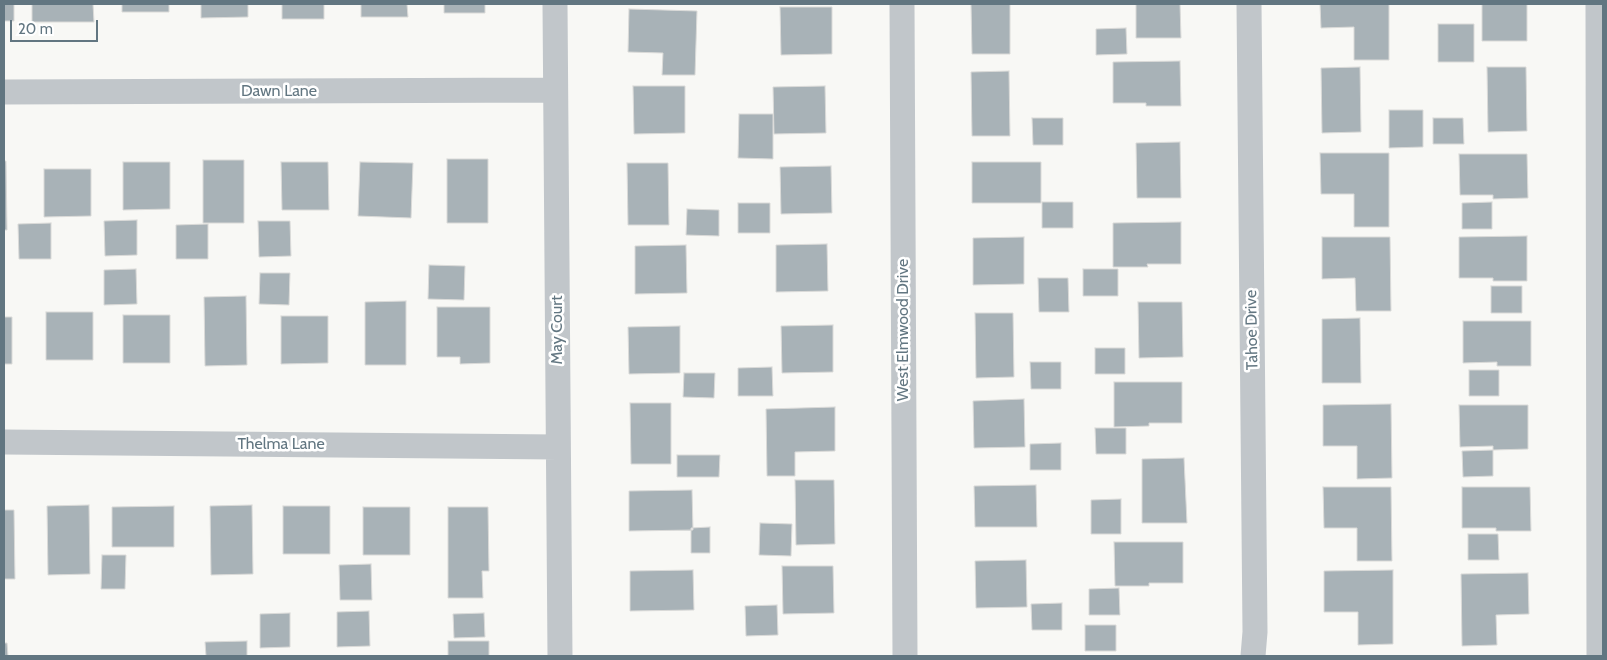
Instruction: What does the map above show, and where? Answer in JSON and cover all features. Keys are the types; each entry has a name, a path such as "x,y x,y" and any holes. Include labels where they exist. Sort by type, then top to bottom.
{"street":[{"name":"May Court","path":"555,4 560,656"},
{"name":"West Elmwood Drive","path":"902,4 905,656"},
{"name":"Tahoe Drive","path":"1249,4 1255,632 1253,656"},
{"path":"1598,4 1599,656"},
{"name":"Dawn Lane","path":"4,92 555,90"},
{"name":"Thelma Lane","path":"4,442 558,447"}],"building":[{"path":"4,4 14,4 14,21 4,21"},
{"path":"32,4 93,4 94,22 32,22"},
{"path":"122,4 169,4 169,12 122,12"},
{"path":"201,4 248,4 248,17 201,18"},
{"path":"282,4 324,4 324,19 282,19"},
{"path":"361,4 407,4 408,17 361,17"},
{"path":"444,4 485,4 485,13 444,13"},
{"path":"971,4 1010,4 1010,54 972,54"},
{"path":"1136,4 1180,4 1181,38 1136,38"},
{"path":"1320,4 1389,4 1389,60 1354,60 1354,27 1321,28"},
{"path":"1482,4 1527,4 1527,41 1482,41"},
{"path":"780,7 832,7 832,54 781,55"},
{"path":"629,9 697,11 695,75 662,75 663,53 628,52"},
{"path":"1438,24 1474,24 1474,62 1438,62"},
{"path":"1126,28 1127,54 1096,55 1096,29"},
{"path":"1180,61 1181,106 1146,106 1146,103 1113,103 1113,62"},
{"path":"1360,67 1361,132 1322,133 1321,68"},
{"path":"1487,67 1526,67 1527,131 1488,132"},
{"path":"1009,71 1010,136 972,136 971,72"},
{"path":"633,86 685,86 685,133 634,134"},
{"path":"825,86 826,133 774,134 773,87"},
{"path":"1389,110 1423,110 1423,147 1389,148"},
{"path":"739,114 773,114 773,159 738,158"},
{"path":"1032,118 1063,118 1063,145 1033,145"},
{"path":"1433,118 1463,118 1464,144 1433,144"},
{"path":"1180,142 1181,198 1137,198 1136,143"},
{"path":"1320,153 1389,153 1389,227 1354,227 1354,194 1321,194"},
{"path":"1459,154 1527,154 1528,198 1493,199 1493,195 1460,195"},
{"path":"447,159 488,159 488,223 447,223"},
{"path":"203,160 244,160 244,223 203,223"},
{"path":"4,161 6,161 7,230 4,230"},
{"path":"123,162 170,162 170,209 123,210"},
{"path":"281,162 328,162 329,210 282,210"},
{"path":"360,162 413,163 411,218 358,216"},
{"path":"972,162 1041,162 1041,203 972,203"},
{"path":"627,163 668,163 669,225 628,225"},
{"path":"831,166 832,213 781,214 780,167"},
{"path":"44,169 91,169 91,216 44,217"},
{"path":"1042,202 1073,202 1073,228 1042,228"},
{"path":"1492,202 1492,229 1462,229 1462,203"},
{"path":"738,203 770,203 770,233 738,233"},
{"path":"687,209 719,210 719,236 686,235"},
{"path":"137,220 137,255 105,256 104,221"},
{"path":"258,221 290,221 291,256 259,257"},
{"path":"1181,222 1181,264 1147,264 1148,267 1113,267 1113,223"},
{"path":"51,223 51,259 19,259 18,224"},
{"path":"208,224 208,259 176,259 176,225"},
{"path":"1527,236 1527,281 1459,278 1459,237"},
{"path":"1024,237 1024,284 973,285 973,238"},
{"path":"1322,237 1390,237 1391,311 1356,311 1355,278 1322,279"},
{"path":"827,244 828,291 776,292 776,245"},
{"path":"686,245 687,293 635,294 635,246"},
{"path":"429,265 465,266 464,300 428,299"},
{"path":"136,269 137,304 104,305 104,270"},
{"path":"1083,269 1118,269 1118,296 1083,296"},
{"path":"260,273 290,273 289,305 259,304"},
{"path":"1038,278 1068,278 1069,312 1039,312"},
{"path":"1491,286 1522,286 1522,313 1491,313"},
{"path":"246,296 247,365 205,366 204,297"},
{"path":"406,301 406,365 365,365 365,302"},
{"path":"1138,302 1182,302 1183,357 1139,358"},
{"path":"437,307 490,307 490,363 460,364 460,357 437,357"},
{"path":"46,312 93,312 93,360 46,360"},
{"path":"975,313 1013,313 1014,377 976,378"},
{"path":"123,315 170,315 170,363 123,363"},
{"path":"281,316 328,316 328,363 281,364"},
{"path":"4,317 12,317 12,364 4,364"},
{"path":"1360,318 1361,383 1322,383 1322,319"},
{"path":"1463,321 1531,321 1531,366 1497,366 1497,362 1463,363"},
{"path":"833,325 833,372 782,373 781,326"},
{"path":"680,326 680,373 629,374 628,327"},
{"path":"1095,348 1125,348 1125,374 1095,374"},
{"path":"1030,362 1061,362 1061,389 1031,389"},
{"path":"772,367 773,396 738,396 738,368"},
{"path":"1469,370 1499,370 1499,396 1469,396"},
{"path":"684,373 715,373 714,398 683,397"},
{"path":"1114,382 1182,382 1182,423 1149,423 1149,426 1114,427"},
{"path":"1024,399 1025,447 974,448 973,401"},
{"path":"630,403 671,403 671,464 631,464"},
{"path":"1391,404 1392,478 1357,479 1357,446 1323,446 1323,405"},
{"path":"1459,405 1528,405 1528,449 1493,450 1493,446 1460,447"},
{"path":"835,407 835,451 795,452 795,476 767,476 766,409"},
{"path":"1095,428 1126,428 1126,454 1096,454"},
{"path":"1061,443 1061,470 1030,470 1030,444"},
{"path":"1493,450 1493,476 1463,477 1462,451"},
{"path":"677,455 720,455 719,477 677,477"},
{"path":"1184,458 1187,523 1142,523 1142,459"},
{"path":"795,480 834,480 835,544 796,545"},
{"path":"1036,485 1037,527 975,527 974,486"},
{"path":"1323,487 1391,487 1392,561 1357,561 1357,528 1324,528"},
{"path":"1462,487 1530,487 1531,531 1496,531 1496,528 1462,528"},
{"path":"692,490 693,530 629,531 629,491"},
{"path":"1121,499 1121,534 1091,534 1091,500"},
{"path":"89,505 90,574 48,575 47,506"},
{"path":"252,505 253,574 211,575 210,506"},
{"path":"174,506 174,547 112,547 112,507"},
{"path":"283,506 330,506 330,554 283,554"},
{"path":"363,507 410,507 410,555 363,555"},
{"path":"448,507 488,507 489,571 482,571 483,598 448,598"},
{"path":"4,510 14,510 15,579 4,579"},
{"path":"760,523 792,524 791,556 759,555"},
{"path":"710,527 710,553 691,553 691,528"},
{"path":"1468,534 1498,534 1499,560 1468,560"},
{"path":"1114,542 1183,542 1183,583 1115,586"},
{"path":"102,555 126,555 125,589 101,589"},
{"path":"1026,560 1027,607 976,608 975,561"},
{"path":"371,564 372,600 340,600 339,565"},
{"path":"782,566 833,566 834,613 783,614"},
{"path":"693,570 694,610 630,611 630,571"},
{"path":"1393,570 1393,644 1358,645 1358,612 1324,612 1324,571"},
{"path":"1528,573 1529,614 1496,615 1497,645 1462,646 1461,574"},
{"path":"1119,588 1120,615 1089,615 1089,589"},
{"path":"1062,603 1062,630 1032,630 1031,604"},
{"path":"777,605 778,635 746,636 745,606"},
{"path":"369,611 370,646 337,647 337,612"},
{"path":"290,613 290,647 260,648 260,614"},
{"path":"484,613 485,637 454,638 453,614"},
{"path":"1085,625 1116,625 1116,651 1085,651"},
{"path":"247,641 247,656 206,656 205,642"},
{"path":"448,641 489,641 489,656 448,656"},
{"path":"4,643 7,643 8,656 4,656"}]}
